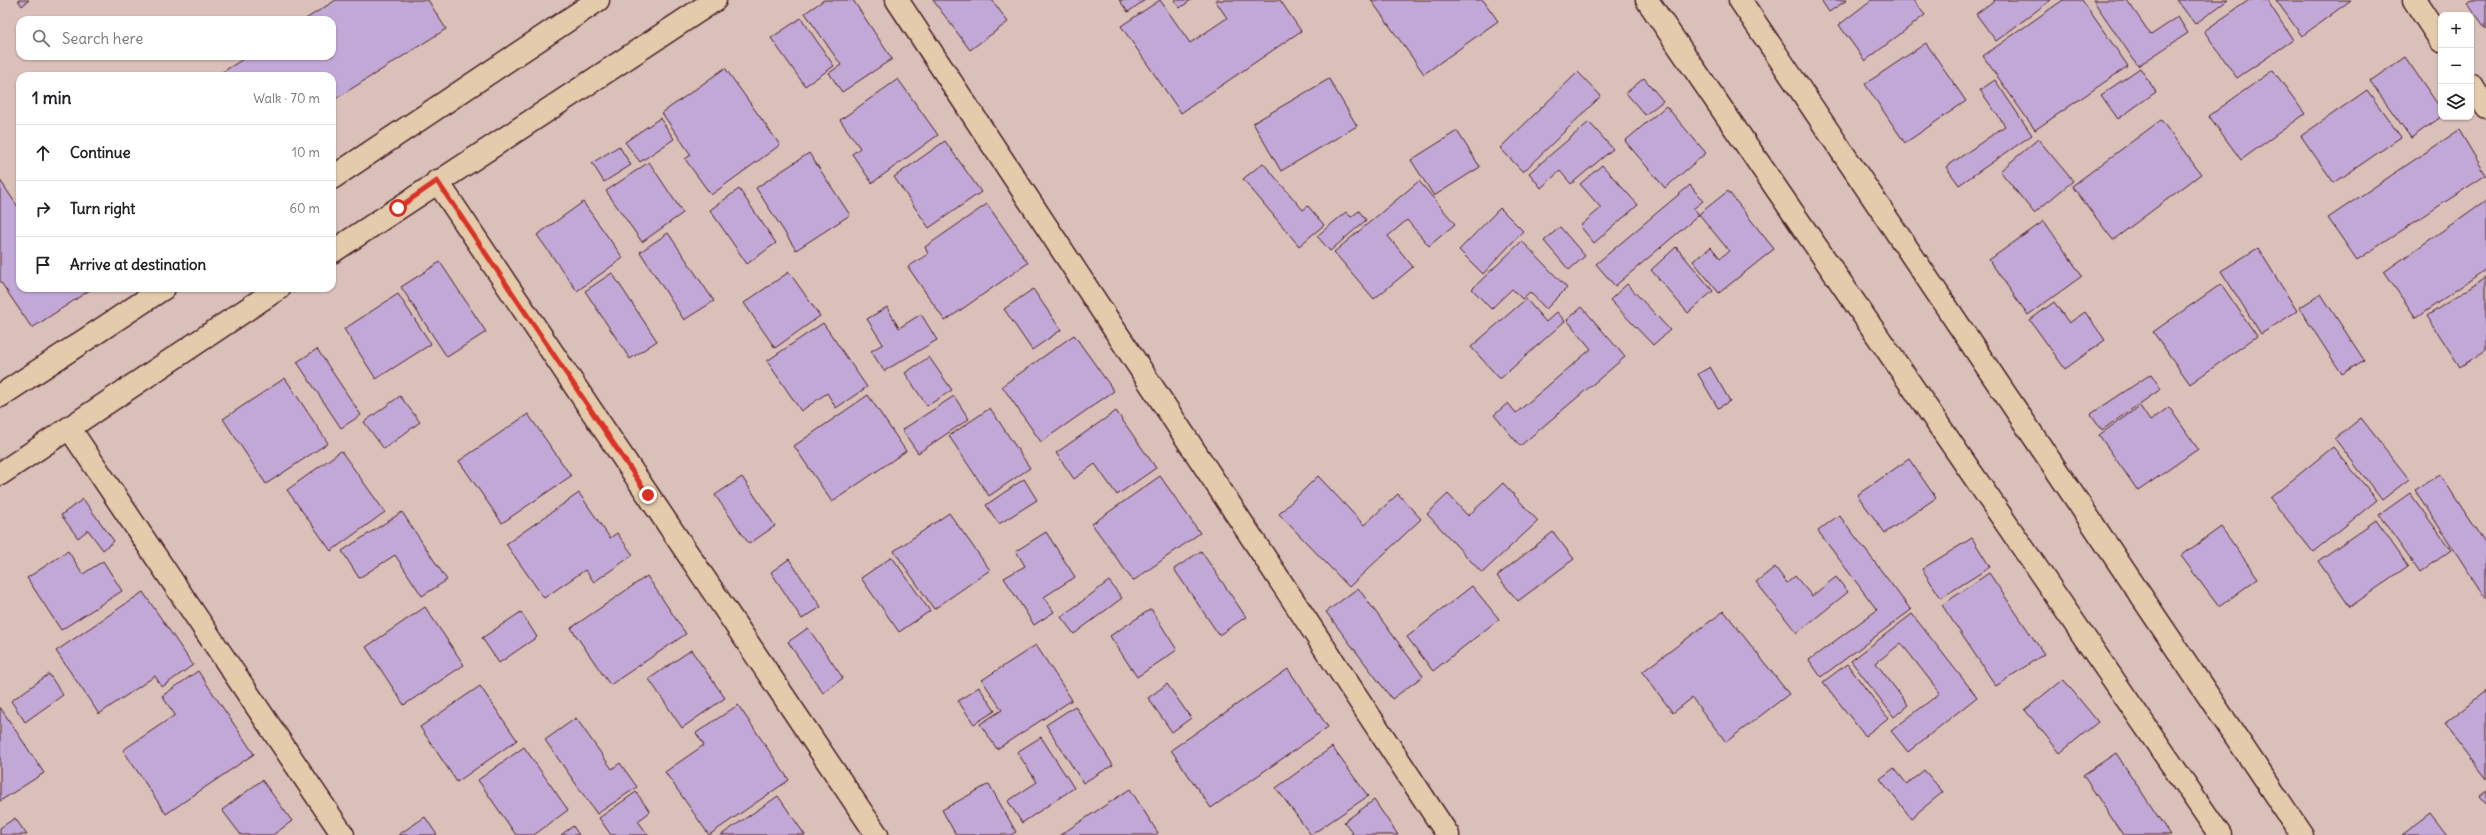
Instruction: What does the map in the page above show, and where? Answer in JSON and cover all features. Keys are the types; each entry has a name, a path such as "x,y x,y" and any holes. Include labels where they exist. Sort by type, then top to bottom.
{"street":[{"path":"336,175 598,0"},
{"path":"336,249 437,181 715,0"},
{"path":"897,0 1448,835"},
{"path":"1647,0 2220,835"},
{"path":"1740,0 2302,835"},
{"path":"2414,0 2438,36"},
{"path":"2474,89 2486,107"},
{"path":"437,181 877,835"},
{"path":"0,396 158,292"},
{"path":"0,474 70,429 273,292"},
{"path":"70,429 343,835"}],"building":[{"path":"18,0 29,0 22,6"},
{"path":"336,0 428,0 446,29 336,98 336,72 222,72 242,60 336,60 336,16 310,16"},
{"path":"824,0 853,0 892,59 842,92 829,73 841,65 805,13"},
{"path":"933,0 992,0 1008,22 970,50"},
{"path":"1119,0 1145,0 1128,12"},
{"path":"1160,0 1190,43 1227,18 1215,0 1280,0 1301,31 1181,113 1121,26"},
{"path":"1174,0 1191,0 1180,8"},
{"path":"1371,0 1483,0 1498,21 1424,74"},
{"path":"1821,0 1847,0 1829,12"},
{"path":"1871,0 1913,0 1925,15 1865,61 1839,25"},
{"path":"1995,0 2051,0 1996,41 1976,14"},
{"path":"2063,0 2082,0 2128,66 2035,130 1983,56"},
{"path":"2093,0 2127,0 2151,35 2178,17 2188,33 2138,66"},
{"path":"2177,0 2228,0 2195,24"},
{"path":"2249,0 2267,0 2293,40 2237,78 2204,31"},
{"path":"2276,0 2351,0 2302,36"},
{"path":"2472,0 2486,0 2486,29 2468,3"},
{"path":"801,18 834,66 805,86 771,38"},
{"path":"1926,43 1966,101 1905,143 1865,84"},
{"path":"2405,57 2438,105 2438,119 2411,138 2370,81"},
{"path":"725,68 780,145 711,195 685,159 691,155 662,113"},
{"path":"2140,68 2156,92 2118,119 2101,95"},
{"path":"2273,70 2305,114 2241,160 2209,116"},
{"path":"1578,72 1601,96 1523,172 1500,148"},
{"path":"1644,78 1663,101 1645,115 1626,93"},
{"path":"898,79 938,135 872,183 852,154 860,148 840,120"},
{"path":"1329,79 1357,126 1281,171 1253,123"},
{"path":"1995,80 2032,135 1959,185 1946,167 2005,126 1980,90"},
{"path":"2367,90 2401,137 2334,183 2301,136"},
{"path":"1666,106 1706,153 1665,188 1625,141"},
{"path":"660,118 674,139 640,162 625,142"},
{"path":"2161,120 2201,174 2113,240 2072,186"},
{"path":"1589,122 1613,149 1571,184 1560,171 1541,188 1529,173"},
{"path":"2459,130 2486,175 2357,260 2328,218"},
{"path":"1457,131 1480,167 1434,196 1411,160"},
{"path":"2038,139 2073,181 2034,213 2000,171"},
{"path":"945,141 981,192 929,228 894,177"},
{"path":"619,146 631,165 604,182 592,163"},
{"path":"809,153 850,215 796,250 756,188"},
{"path":"649,162 683,213 642,242 606,191"},
{"path":"1263,163 1303,210 1308,206 1324,225 1299,246 1243,179"},
{"path":"1602,165 1638,205 1594,243 1580,226 1601,208 1580,184"},
{"path":"0,180 16,204 16,292 87,292 32,328 0,281"},
{"path":"1419,181 1455,224 1429,246 1407,220 1388,236 1413,267 1374,299 1334,252"},
{"path":"1690,185 1703,201 1693,209 1699,215 1615,286 1596,264"},
{"path":"739,189 776,243 747,264 710,210"},
{"path":"1728,191 1774,249 1719,293 1693,261 1711,247 1720,258 1729,251 1699,214"},
{"path":"2486,200 2486,269 2416,318 2384,272"},
{"path":"583,202 623,258 577,291 537,235"},
{"path":"987,204 1028,263 945,321 908,267 928,254 925,247"},
{"path":"1500,208 1523,231 1483,274 1459,250"},
{"path":"1359,211 1366,220 1330,251 1317,236 1346,212 1351,217"},
{"path":"2044,221 2082,276 2028,315 1989,260"},
{"path":"1560,227 1585,256 1569,270 1544,241"},
{"path":"668,233 714,301 684,320 640,252"},
{"path":"1522,241 1567,288 1546,309 1530,292 1522,299 1512,289 1491,309 1472,289"},
{"path":"1676,247 1713,291 1688,313 1651,270"},
{"path":"2258,248 2297,311 2261,334 2221,271"},
{"path":"440,262 486,332 447,357 401,287"},
{"path":"789,272 820,316 775,348 744,303"},
{"path":"612,273 657,341 630,359 585,291"},
{"path":"2486,277 2486,350 2460,367 2427,316"},
{"path":"1627,284 1670,330 1653,345 1610,300"},
{"path":"2221,284 2257,336 2190,384 2153,332"},
{"path":"1033,289 1061,330 1032,350 1004,309"},
{"path":"398,294 431,344 376,379 344,329"},
{"path":"2321,294 2364,360 2342,374 2299,308"},
{"path":"1526,299 1546,322 1557,312 1565,321 1500,379 1471,347"},
{"path":"2054,302 2069,323 2085,312 2105,340 2065,369 2030,320"},
{"path":"887,307 899,328 921,314 937,340 884,371 871,351 883,344 867,319"},
{"path":"1582,307 1625,357 1520,446 1494,415 1508,403 1516,413 1591,349 1567,320"},
{"path":"823,323 867,387 836,408 827,393 801,411 767,361"},
{"path":"1074,335 1114,391 1041,442 1002,386"},
{"path":"317,349 361,415 341,428 297,362"},
{"path":"929,357 952,390 927,406 905,373"},
{"path":"1710,367 1730,401 1718,408 1698,374"},
{"path":"2151,374 2161,389 2102,430 2091,414"},
{"path":"285,378 328,443 266,484 223,419"},
{"path":"868,395 906,451 832,502 794,446"},
{"path":"400,396 420,422 384,449 364,422"},
{"path":"954,396 969,419 918,453 902,430"},
{"path":"2140,406 2150,421 2169,407 2198,449 2138,491 2099,435"},
{"path":"990,408 1030,468 989,496 949,436"},
{"path":"1116,411 1156,468 1117,495 1095,464 1074,479 1056,453"},
{"path":"528,414 571,476 502,523 459,461"},
{"path":"2361,418 2409,479 2382,500 2335,439"},
{"path":"2333,447 2377,500 2313,552 2270,498"},
{"path":"341,451 385,512 331,551 287,490"},
{"path":"1909,459 1936,498 1885,533 1857,495"},
{"path":"2440,474 2486,545 2486,599 2415,490"},
{"path":"1160,476 1200,533 1133,581 1092,524"},
{"path":"1318,476 1364,525 1398,494 1421,519 1349,587 1279,514"},
{"path":"742,477 775,526 749,544 715,495"},
{"path":"1024,479 1037,500 999,524 986,505"},
{"path":"1503,483 1538,521 1482,573 1427,514 1448,494 1468,516"},
{"path":"579,493 610,538 617,533 633,555 594,582 585,570 544,598 506,544"},
{"path":"2410,493 2451,550 2420,573 2379,515"},
{"path":"83,499 114,541 103,550 88,530 78,538 61,515"},
{"path":"402,512 447,580 422,596 395,555 359,578 342,551"},
{"path":"949,513 990,570 934,609 894,551"},
{"path":"1839,515 1911,610 1821,677 1809,660 1877,610 1818,531"},
{"path":"2376,520 2408,566 2350,607 2318,561"},
{"path":"2221,527 2258,578 2219,607 2181,556"},
{"path":"1046,532 1075,577 1044,597 1054,612 1034,625 1004,578 1025,566 1016,551"},
{"path":"1553,532 1574,559 1518,601 1497,576"},
{"path":"1972,538 1990,567 1941,598 1922,569"},
{"path":"68,551 83,574 103,561 122,591 61,630 27,578"},
{"path":"1201,551 1246,617 1219,635 1174,569"},
{"path":"892,557 930,611 899,632 861,578"},
{"path":"789,559 821,607 802,619 771,572"},
{"path":"1775,567 1787,583 1795,576 1812,596 1836,577 1848,592 1797,633 1756,582"},
{"path":"1989,573 2044,654 1996,686 1942,605"},
{"path":"647,576 686,634 610,685 571,628"},
{"path":"1109,581 1122,598 1074,634 1061,617"},
{"path":"1472,586 1499,619 1433,671 1407,637"},
{"path":"1358,588 1423,676 1392,699 1326,612"},
{"path":"143,592 193,665 162,687 155,676 99,714 56,651"},
{"path":"425,607 464,665 404,705 366,647"},
{"path":"1151,609 1177,650 1137,677 1110,636"},
{"path":"1724,611 1789,694 1726,742 1692,698 1673,713 1642,672"},
{"path":"521,612 537,637 499,663 482,638"},
{"path":"1912,614 1977,697 1908,752 1891,731 1940,693 1901,643 1876,663 1908,705 1894,717 1851,661"},
{"path":"808,628 843,678 823,693 788,642"},
{"path":"1036,645 1072,700 997,749 980,724 1002,710 982,680"},
{"path":"691,650 725,698 682,728 649,679"},
{"path":"1847,664 1888,718 1865,736 1823,682"},
{"path":"1288,669 1328,727 1211,808 1171,750"},
{"path":"198,671 254,754 166,814 123,750 175,715 162,696"},
{"path":"49,674 63,695 25,722 11,701"},
{"path":"2063,679 2098,722 2060,753 2025,710"},
{"path":"1167,684 1191,718 1172,732 1148,698"},
{"path":"480,686 517,740 457,782 420,727"},
{"path":"979,687 995,711 974,724 958,701"},
{"path":"2486,691 2486,779 2444,724"},
{"path":"738,705 789,780 709,835 665,772 704,745 696,733"},
{"path":"1075,706 1113,765 1083,783 1046,725"},
{"path":"0,707 44,773 0,801"},
{"path":"576,718 612,769 620,763 637,787 597,814 545,740"},
{"path":"1041,737 1074,788 1022,823 1008,801 1037,782 1017,752"},
{"path":"524,747 568,810 534,835 516,835 478,780"},
{"path":"1332,747 1368,796 1311,835 1276,788"},
{"path":"2116,753 2170,835 2123,835 2083,775"},
{"path":"1894,768 1907,784 1924,770 1943,792 1911,818 1880,779"},
{"path":"262,780 292,821 273,835 241,835 222,810"},
{"path":"989,784 1016,832 1011,835 956,835 942,810"},
{"path":"1130,789 1158,833 1155,835 1060,835"},
{"path":"2486,791 2486,805 2479,797"},
{"path":"636,792 650,812 638,821 648,835 611,835 599,818"},
{"path":"778,796 805,835 721,835"},
{"path":"1374,800 1398,835 1350,835 1353,833 1344,822"},
{"path":"2430,813 2447,835 2401,835"},
{"path":"425,817 437,835 398,835"},
{"path":"15,818 27,835 0,835 0,828"},
{"path":"573,826 579,835 561,835"}],"route":[{"path":"398,208 437,181 648,495"}]}
